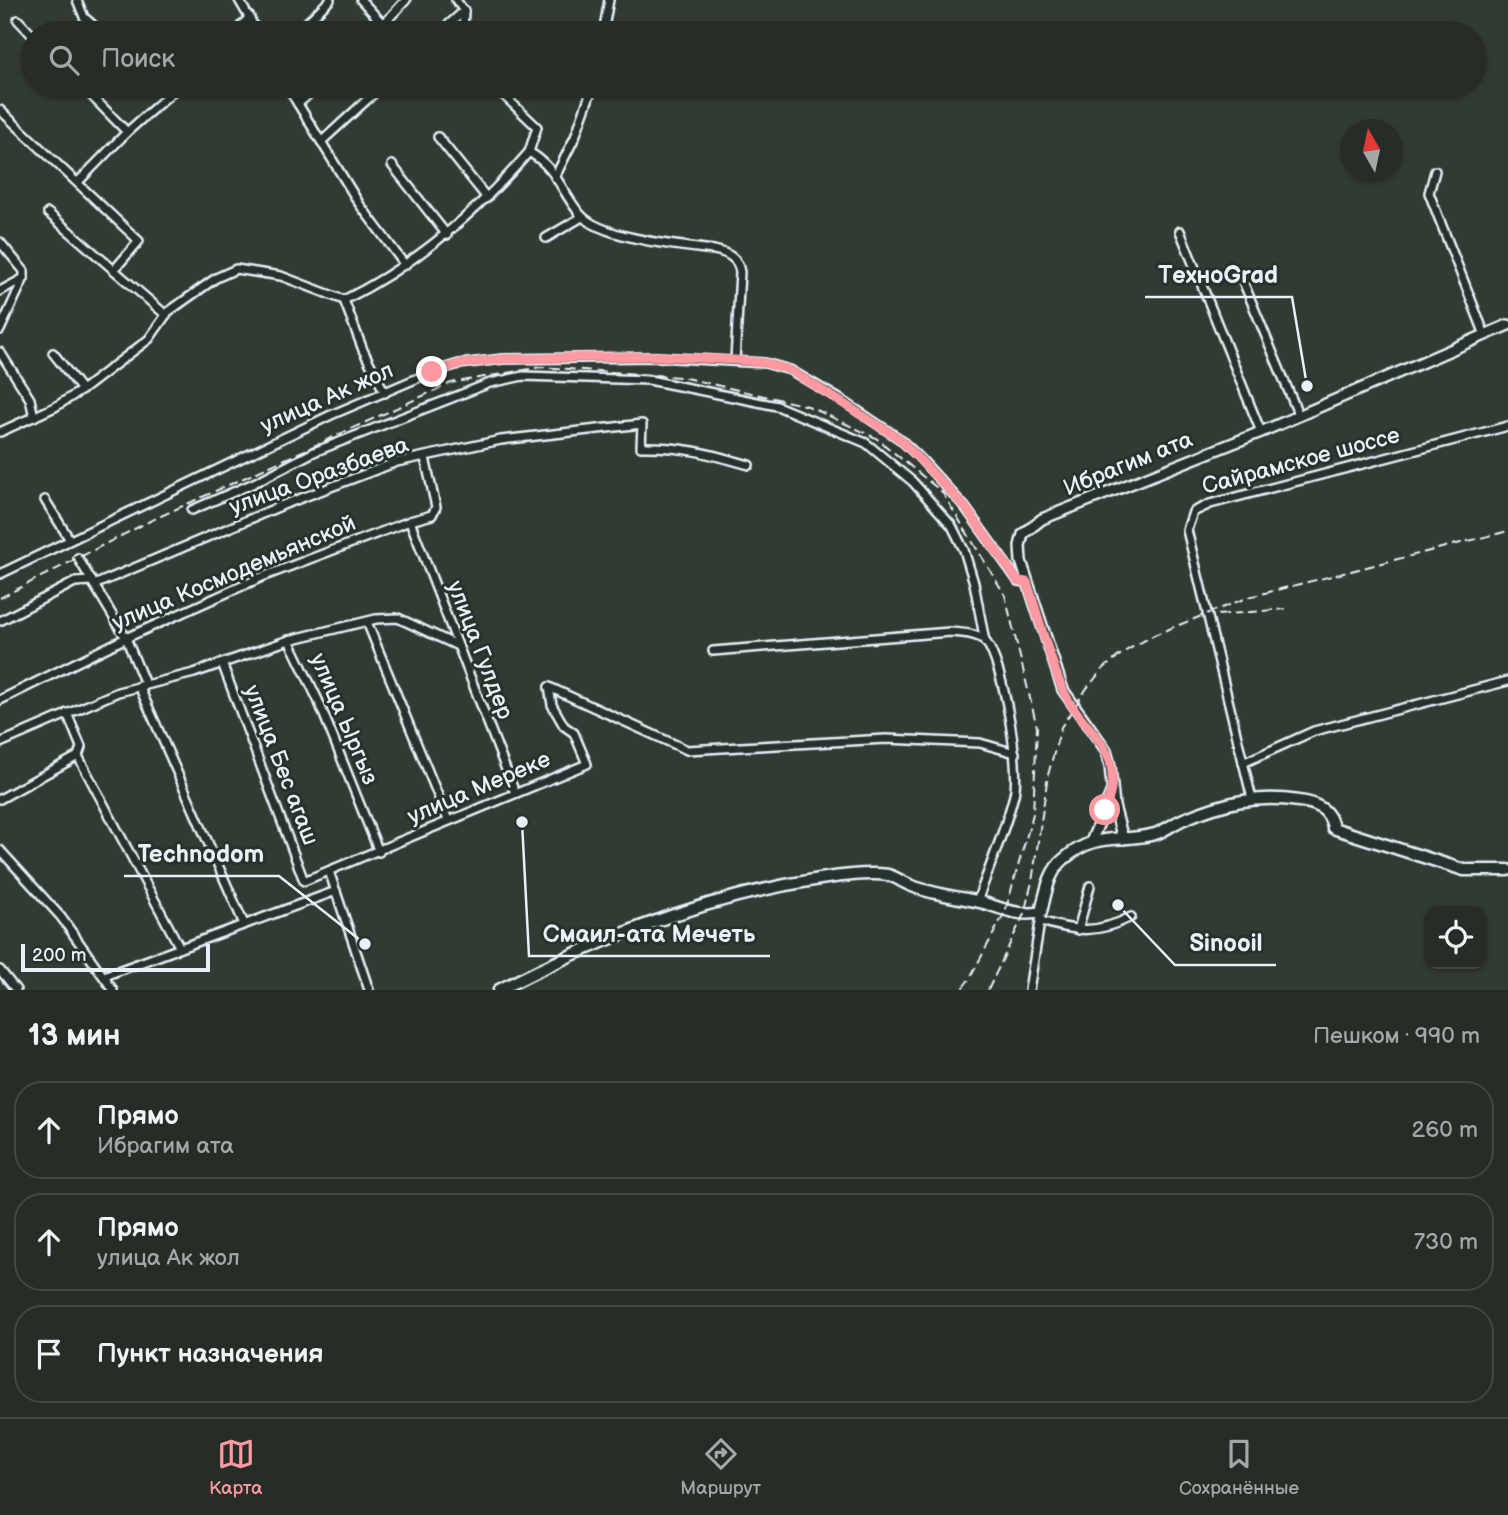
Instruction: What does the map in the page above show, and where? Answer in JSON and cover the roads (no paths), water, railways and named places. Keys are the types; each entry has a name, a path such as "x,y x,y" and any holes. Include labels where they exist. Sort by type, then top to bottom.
{"main road":[{"path":"499,990 519,985 671,916 766,888 835,877 888,875 911,886 1041,916 1055,866 1078,849 1102,838 1123,839 1152,835 1208,809 1252,799 1269,797 1316,804 1332,818 1333,828 1464,870 1508,870"}],"street":[{"path":"77,0 88,21"},
{"path":"239,0 252,21"},
{"path":"308,21 330,0"},
{"path":"361,0 380,21"},
{"path":"388,21 406,0"},
{"path":"456,0 464,11 464,21"},
{"path":"606,21 609,0"},
{"path":"453,21 464,11"},
{"path":"246,21 250,17"},
{"path":"18,20 21,23"},
{"path":"94,98 127,132"},
{"path":"78,182 127,132 166,98"},
{"path":"294,98 360,205 405,265"},
{"path":"298,104 304,98"},
{"path":"322,141 369,98"},
{"path":"0,432 55,407 82,390 149,339 166,315 216,278 236,269 281,276 344,300 377,284 447,234 491,195 529,152 537,127 507,98"},
{"path":"555,177 575,137 589,98"},
{"path":"0,110 139,241 114,270"},
{"path":"438,137 491,195"},
{"path":"529,152 546,162 582,217 609,231 646,242 724,252 739,263 735,360"},
{"path":"392,165 447,234"},
{"path":"1435,171 1429,193 1485,335"},
{"path":"48,212 166,315"},
{"path":"546,237 582,217"},
{"path":"1180,231 1261,432"},
{"path":"0,242 22,266 24,278 0,330"},
{"path":"0,291 24,278"},
{"path":"1242,279 1299,416"},
{"path":"344,300 363,350 385,393"},
{"name":"Ибрагим ата","path":"1123,839 1106,750 1063,690 1027,582 1020,546 1023,534 1042,519 1261,432 1508,325"},
{"path":"0,352 30,399 34,417"},
{"path":"53,353 82,390"},
{"name":"улица Ак жол","path":"0,574 331,415 432,372 459,364 503,359 656,356 765,363 790,370 900,439 965,507 1018,581 1027,582"},
{"name":"улица Оразбаева","path":"191,510 254,483 314,452 490,383 523,376 649,380 777,406 866,443 913,482 952,527 964,550 974,583 985,642 995,662 1008,710 1017,772 1014,794 977,902"},
{"name":"улица Оразбаева","path":"0,621 75,582 93,583 283,505 397,463 501,440 642,424 642,447 695,449 749,465"},
{"name":"Сайрамское шоссе","path":"1252,799 1187,530 1193,512 1222,500 1508,426"},
{"name":"улица Космодемьянской","path":"0,700 126,638 262,577 432,515 436,507 425,458"},
{"path":"45,500 71,540"},
{"name":"улица Гулдер","path":"410,521 515,793"},
{"path":"78,558 126,638 142,685 244,924"},
{"path":"0,743 67,713 142,685 194,673 289,640 388,617 398,618 458,646"},
{"path":"366,622 448,820"},
{"path":"713,651 950,632 974,635 985,642"},
{"name":"улица Ыргыз","path":"289,640 318,700 379,852"},
{"name":"улица Бес агаш","path":"222,663 304,881"},
{"path":"1243,763 1314,731 1508,681"},
{"name":"улица Мереке","path":"304,881 587,764 574,733 564,726 552,705 549,687 687,750 886,739 979,743 1015,753"},
{"path":"0,799 78,756 81,747 67,713"},
{"path":"78,756 180,948"},
{"path":"1091,842 1112,792"},
{"path":"0,850 61,917 113,990"},
{"path":"329,871 353,949 369,990"},
{"path":"1079,930 1090,886"},
{"path":"104,975 336,891"},
{"path":"1029,990 1041,916 1068,929 1079,930 1099,929 1130,917"},
{"path":"0,970 16,990"}],"railway":[{"path":"0,598 150,521 451,383 541,367 681,377 808,406 876,438 942,492 1005,595 1037,727 1033,814 1005,912 961,990"},
{"path":"988,990 1024,914 1032,882 1048,775 1061,727 1104,668 1124,652 1154,635 1249,597 1508,531"},
{"path":"1218,615 1285,609"}],"place":[{"name":"ТехноGrad","path":"1307,386"},
{"name":"Смаил-ата Мечеть","path":"522,822"},
{"name":"Sinooil","path":"1118,905"},
{"name":"Technodom","path":"365,944"}]}
